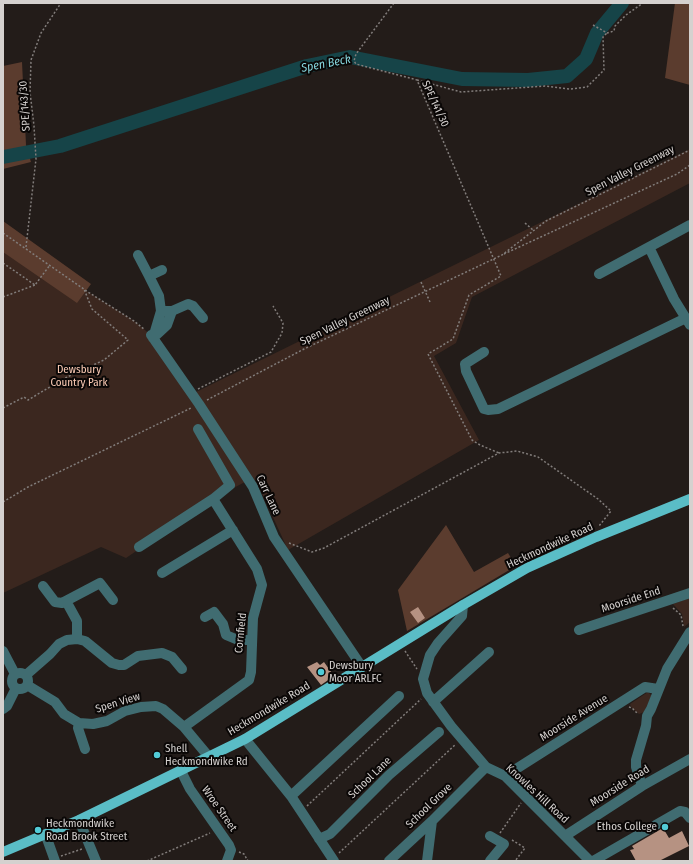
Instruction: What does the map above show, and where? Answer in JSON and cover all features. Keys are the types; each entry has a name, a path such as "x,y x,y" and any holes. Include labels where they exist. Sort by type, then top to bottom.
{"main road":[{"name":"Heckmondwike Road","path":"3,852 46,836 245,739 463,605 527,568 596,537 690,499"}],"street":[{"path":"599,274 690,226"},
{"path":"484,352 465,364 466,371 484,409 498,409 688,322 674,299 649,247"},
{"path":"138,255 159,296 161,311 152,337"},
{"path":"149,276 162,270"},
{"path":"161,311 172,311 188,304 193,306 203,318"},
{"path":"152,337 167,325 172,311"},
{"name":"Carr Lane","path":"152,337 199,404 253,487 274,537 362,667"},
{"path":"139,547 213,499 230,485 198,429"},
{"name":"Cornfield","path":"184,727 249,680 251,672 253,618 262,585 257,569 213,499"},
{"path":"162,573 233,530"},
{"path":"43,586 55,602 66,601 100,583 113,600"},
{"name":"Moorside End","path":"579,630 690,593"},
{"path":"66,601 77,621 77,639"},
{"name":"Knowles Hill Road","path":"463,605 462,616 438,643 430,655 424,679 430,698 450,726 486,767 505,776 591,861"},
{"path":"206,617 214,612 223,624 226,635 238,640 251,640"},
{"path":"642,786 636,767 646,726 645,721 667,669 689,633"},
{"path":"3,709 7,706 16,688 21,689 23,678 59,644 67,640 77,639 85,641 112,663 119,665 124,665 138,656 162,653 172,657 182,670"},
{"path":"3,651 23,678 54,702 64,714 79,723 78,728 85,749"},
{"path":"430,698 489,652"},
{"name":"Moorside Avenue","path":"505,776 645,687 658,689"},
{"path":"291,796 399,696"},
{"name":"Spen View","path":"79,723 93,724 107,721 125,711 141,707 156,706 164,709 184,727 208,757"},
{"name":"School Lane","path":"318,840 330,834 389,775 439,732"},
{"path":"245,739 291,796 318,840 333,860"},
{"name":"Moorside Road","path":"564,836 642,786 690,759"},
{"name":"School Grove","path":"389,861 486,767"},
{"name":"Wroe Street","path":"181,771 190,789 219,828 229,845 231,850 227,861"},
{"path":"591,861 680,811 685,812 690,818"},
{"path":"79,820 96,861"},
{"path":"427,861 432,821"},
{"path":"46,836 54,860"},
{"path":"490,861 504,844 495,836"}],"path":[{"name":"SPE/143/30","path":"26,247 36,159 30,92 31,60 41,33 61,3"},
{"name":"SPE/141/30","path":"394,3 356,54 354,62 356,64 417,80 494,259"},
{"path":"417,80 461,92 545,86 570,88 587,87 604,70 603,37 607,33 614,31 614,26 643,3"},
{"path":"593,25 607,33"},
{"name":"Spen Valley Greenway","path":"3,502 28,487 224,392 304,349 502,255 546,221 628,182 690,150"},
{"path":"502,255 677,174 690,165"},
{"path":"525,222 533,230"},
{"path":"3,233 26,247 84,289 134,320 152,337"},
{"path":"3,262 35,285"},
{"path":"3,296 35,285 50,264"},
{"path":"421,282 430,302"},
{"path":"3,408 24,397 28,400 65,378 104,360 128,340 92,309 84,289"},
{"path":"191,393 271,352 282,333 283,324 273,306"},
{"path":"274,537 312,552 318,550 499,453 517,451 538,458 556,468 598,499 611,511 594,532 596,537"},
{"path":"666,601 683,620 683,631 689,633"},
{"path":"400,644 424,679"},
{"path":"301,811 430,698"},
{"path":"624,701 628,707 632,708 645,721"},
{"path":"333,860 462,738"},
{"path":"515,861 525,848 495,836 525,797"},
{"path":"147,861 189,844 219,828"},
{"path":"54,860 90,846"},
{"path":"231,850 244,854 248,861"}],"green space":[{"name":"Dewsbury Country Park","path":"690,149 690,183 472,297 456,343 434,356 479,440 288,550 256,480 243,483 213,499 126,558 101,547 3,593 3,230 88,292 134,321 151,335 192,394"},
{"path":"690,598 690,622 684,627 682,614 673,604"},
{"path":"238,626 239,628 243,627 242,635 239,635 233,630"},
{"path":"648,692 652,696 644,712 639,714 631,707 630,704"}],"shaded area":[{"path":"675,3 690,3 690,85 665,78"},
{"path":"22,62 26,145 31,162 3,169 3,66"},
{"path":"3,221 91,284 77,303 3,252"},
{"path":"446,525 474,572 508,553 516,566 407,631 398,590"}],"building":[{"path":"418,607 425,618 418,623 410,612"},
{"name":"Dewsbury Moor ARLFC","path":"317,662 320,665 324,662 334,676 321,685 307,667"},
{"path":"663,828 669,838 682,831 689,846 659,861 636,861 630,850 634,849 632,846"}],"waterway":[{"name":"Spen Beck","path":"3,157 60,146 307,66 350,57 462,79 528,80 567,76 586,59 597,33 622,3"}],"place":[{"name":"Dewsbury Moor ARLFC","path":"321,672"},
{"name":"Shell Heckmondwike Rd","path":"157,755"},
{"name":"Ethos College","path":"665,827"},
{"name":"Heckmondwike Road Brook Street","path":"38,830"}]}
